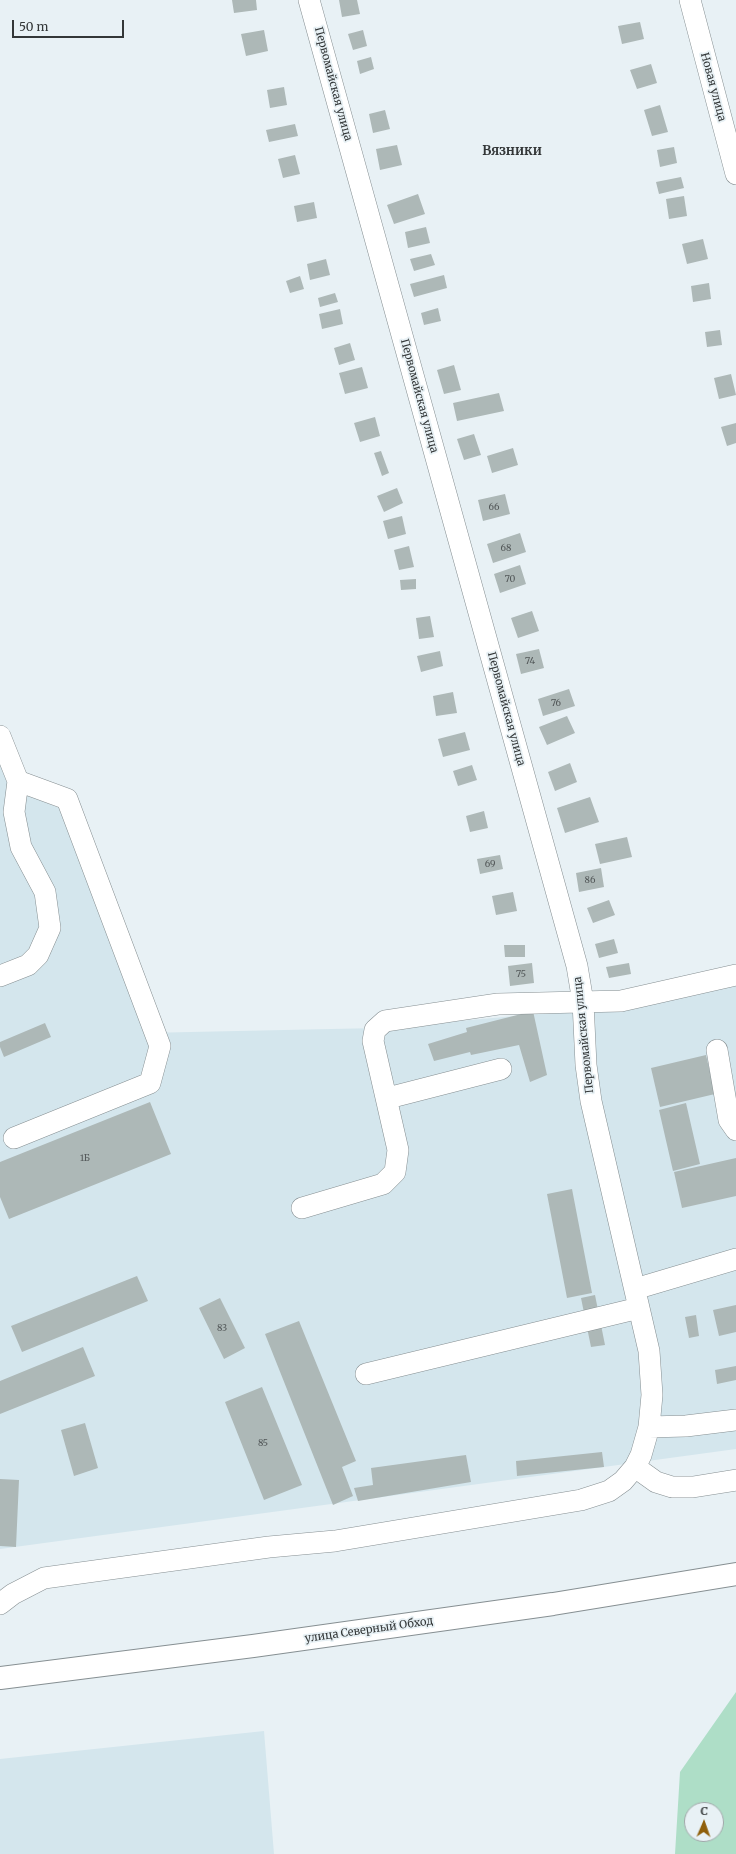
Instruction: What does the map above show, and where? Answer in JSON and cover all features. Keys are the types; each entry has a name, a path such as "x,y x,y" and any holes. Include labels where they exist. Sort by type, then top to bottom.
{"highway":[{"name":"улица Северный Обход","path":"0,1678 253,1646 537,1606 736,1574"}],"street":[{"name":"Первомайская улица","path":"0,1604 13,1594 44,1578 269,1547 335,1541 581,1500 609,1491 623,1481 635,1467 641,1455 649,1427 652,1395 649,1350 591,1101 586,1065 583,1002 573,951 309,0"},
{"name":"Новая улица","path":"690,0 736,174"},
{"path":"0,736 18,781 14,812 21,847 45,892 50,928 38,955 28,965 0,976"},
{"path":"14,1138 150,1083 160,1046 67,799 18,781"},
{"path":"302,1208 383,1184 395,1172 398,1150 388,1098 373,1041 375,1030 385,1021 498,1004 621,1001 736,975"},
{"path":"717,1050 729,1120 736,1130"},
{"path":"388,1098 501,1069"},
{"path":"366,1374 637,1299 736,1259"},
{"path":"649,1427 686,1426 736,1420"},
{"path":"635,1467 656,1482 672,1487 693,1487 736,1480"}],"shaded area":[{"path":"0,765 9,787 59,808 144,1033 378,1028 573,1011 736,984 736,1449 0,1549"},
{"path":"264,1731 274,1854 0,1854 0,1759"}],"green space":[{"path":"736,1692 736,1854 675,1854 680,1772"}],"building":[{"path":"232,0 256,0 257,10 234,13"},
{"path":"339,0 357,0 360,14 342,17"},
{"path":"640,22 644,39 622,44 618,26"},
{"path":"264,30 268,51 246,56 241,34"},
{"path":"363,30 367,46 353,50 348,34"},
{"path":"371,57 374,69 360,74 357,61"},
{"path":"651,64 657,83 637,89 630,70"},
{"path":"284,87 287,105 270,108 267,90"},
{"path":"660,105 668,132 652,136 644,110"},
{"path":"385,110 390,129 373,133 369,114"},
{"path":"295,124 298,136 269,142 266,130"},
{"path":"397,145 402,165 380,170 376,149"},
{"path":"674,147 677,163 660,167 657,150"},
{"path":"295,155 300,174 283,178 278,159"},
{"path":"681,177 684,188 659,194 656,182"},
{"path":"418,194 425,214 394,224 387,205"},
{"path":"684,196 687,216 669,219 666,199"},
{"path":"314,202 317,218 297,222 294,206"},
{"path":"426,227 430,243 408,248 405,232"},
{"path":"703,239 708,259 687,264 682,244"},
{"path":"431,254 435,265 414,271 410,259"},
{"path":"326,259 330,275 310,280 307,264"},
{"path":"444,275 447,288 414,297 410,284"},
{"path":"300,276 304,289 290,293 286,281"},
{"path":"709,283 711,299 693,302 691,286"},
{"path":"335,293 338,302 320,307 318,298"},
{"path":"438,308 441,321 424,325 421,313"},
{"path":"340,309 343,324 322,329 319,314"},
{"path":"720,330 722,345 707,347 705,332"},
{"path":"350,343 355,360 339,365 334,348"},
{"path":"454,365 461,390 444,394 437,370"},
{"path":"362,367 368,388 345,394 339,373"},
{"path":"731,374 736,395 719,399 714,378"},
{"path":"499,393 504,411 457,421 453,403"},
{"path":"375,417 380,436 360,442 354,423"},
{"path":"736,423 736,443 727,446 721,427"},
{"path":"474,434 481,455 464,460 457,439"},
{"path":"513,448 518,465 492,473 487,456"},
{"path":"381,451 389,473 382,476 374,453"},
{"path":"397,488 403,503 384,512 377,496"},
{"path":"505,494 510,514 483,521 478,500"},
{"path":"402,516 406,534 388,539 383,521"},
{"path":"520,533 526,552 493,563 487,544"},
{"path":"409,546 414,567 399,570 394,550"},
{"path":"520,565 526,584 500,593 494,574"},
{"path":"416,579 416,589 401,590 400,580"},
{"path":"532,611 539,631 518,638 511,618"},
{"path":"430,616 434,637 419,639 416,618"},
{"path":"539,649 544,668 521,674 516,654"},
{"path":"440,651 443,666 421,672 417,656"},
{"path":"569,689 575,706 543,716 538,699"},
{"path":"453,692 457,713 436,716 433,696"},
{"path":"567,716 575,733 547,745 539,727"},
{"path":"465,732 470,750 443,757 438,739"},
{"path":"570,763 577,782 555,791 548,772"},
{"path":"472,765 477,780 458,786 453,771"},
{"path":"590,797 599,822 565,833 557,808"},
{"path":"484,811 488,828 470,832 466,816"},
{"path":"627,837 632,857 600,864 595,844"},
{"path":"500,855 503,869 480,874 477,859"},
{"path":"601,868 604,887 579,892 576,873"},
{"path":"513,892 517,911 496,915 492,896"},
{"path":"609,900 615,915 593,923 587,908"},
{"path":"614,939 618,953 599,958 595,944"},
{"path":"504,945 525,945 525,957 505,957"},
{"path":"532,963 534,983 510,986 508,966"},
{"path":"629,963 631,974 609,978 606,967"},
{"path":"533,1011 547,1075 530,1082 519,1045 471,1055 470,1052 434,1061 428,1044 467,1032 466,1028"},
{"path":"45,1023 51,1037 4,1057 0,1047 0,1042"},
{"path":"706,1055 715,1094 660,1107 651,1068"},
{"path":"150,1102 171,1154 9,1219 0,1197 0,1162"},
{"path":"686,1103 700,1164 673,1171 659,1110"},
{"path":"736,1158 736,1196 682,1208 674,1172"},
{"path":"572,1189 592,1293 567,1298 547,1194"},
{"path":"137,1276 148,1301 22,1352 11,1326"},
{"path":"595,1295 605,1345 591,1347 581,1298"},
{"path":"220,1298 245,1348 224,1359 199,1308"},
{"path":"736,1305 736,1332 719,1336 713,1310"},
{"path":"696,1315 699,1336 689,1338 685,1317"},
{"path":"299,1321 356,1461 342,1467 353,1496 333,1505 265,1334"},
{"path":"83,1347 95,1376 0,1414 0,1381"},
{"path":"736,1366 736,1380 717,1384 715,1370"},
{"path":"262,1387 302,1485 264,1500 225,1402"},
{"path":"85,1423 98,1468 74,1476 61,1430"},
{"path":"602,1452 604,1467 517,1476 516,1461"},
{"path":"466,1455 471,1482 358,1501 354,1488 373,1485 371,1468"},
{"path":"0,1479 19,1480 16,1547 0,1546"}],"district":[{"name":"Вязники","path":"512,151"}]}
